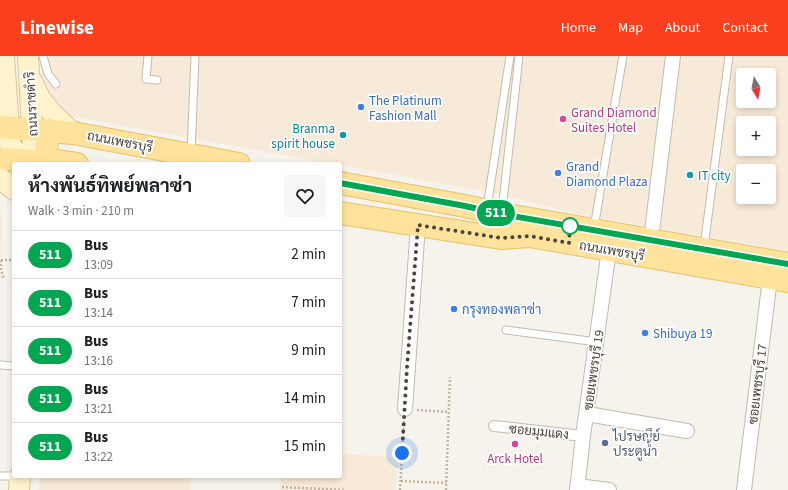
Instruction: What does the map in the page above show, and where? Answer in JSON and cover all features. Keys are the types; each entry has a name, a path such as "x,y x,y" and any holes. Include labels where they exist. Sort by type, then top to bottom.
{"main road":[{"name":"ถนนราชดำริ","path":"3,70 4,127 10,145 23,162 41,130 28,64"},
{"path":"28,64 40,98 51,112 73,133"},
{"name":"ถนนเพชรบุรี","path":"4,127 73,133 228,162"},
{"path":"41,130 48,157 52,160 64,162"},
{"path":"0,159 23,162"},
{"path":"0,178 12,188"},
{"name":"ถนนเพชรบุรี","path":"342,183 494,213 594,230 652,236 704,249 788,264"},
{"name":"ถนนเพชรบุรี","path":"342,213 501,238 530,236 779,279"},
{"path":"19,490 20,478"}],"street":[{"path":"652,236 673,56"},
{"path":"405,409 418,225"},
{"name":"ซอยเพชรบุรี 19","path":"578,488 583,436 609,250"},
{"name":"ซอยเพชรบุรี 17","path":"744,490 779,279"},
{"path":"587,414 687,431"},
{"name":"ซอยมุมแดง","path":"494,426 583,436"},
{"path":"578,488 609,490"}],"lane":[{"path":"43,56 48,74 56,84"},
{"path":"148,56 146,78 157,80"},
{"path":"190,155 194,56"},
{"path":"494,213 501,117 510,56"},
{"path":"494,213 519,56"},
{"path":"594,230 623,56"},
{"path":"704,249 729,56"},
{"path":"506,330 597,342"},
{"path":"0,365 12,366"},
{"path":"0,476 12,476"}],"path":[{"path":"4,279 0,260 12,260"},
{"path":"446,490 450,377"},
{"path":"400,490 405,409 449,412"},
{"path":"401,481 446,482"},
{"path":"282,487 346,490"}],"shaded area":[{"path":"44,56 788,56 788,251 583,215 493,193 342,165 342,162 322,162 73,117 49,92 44,69"},
{"path":"0,213 3,218 0,269"},
{"path":"342,454 397,457 396,490 280,490 282,478 342,478"},
{"path":"40,478 191,478 190,490 39,490"}],"bus line":[{"name":"511","path":"342,183 501,214 788,264"}],"place":[{"name":"The Platinum Fashion Mall","path":"361,107"},
{"name":"Grand Diamond Suites Hotel","path":"563,119"},
{"name":"Branma spirit house","path":"343,135"},
{"name":"Grand Diamond Plaza","path":"558,173"},
{"name":"IT city","path":"690,175"},
{"name":"กรุงทองพลาซ่า","path":"454,309"},
{"name":"Shibuya 19","path":"645,333"},
{"name":"ไปรษณีย์ ประตูน้ำ","path":"605,443"},
{"name":"Arck Hotel","path":"515,444"}],"route":[{"path":"402,453 418,225 501,238 530,236 569,243 570,226"}]}
